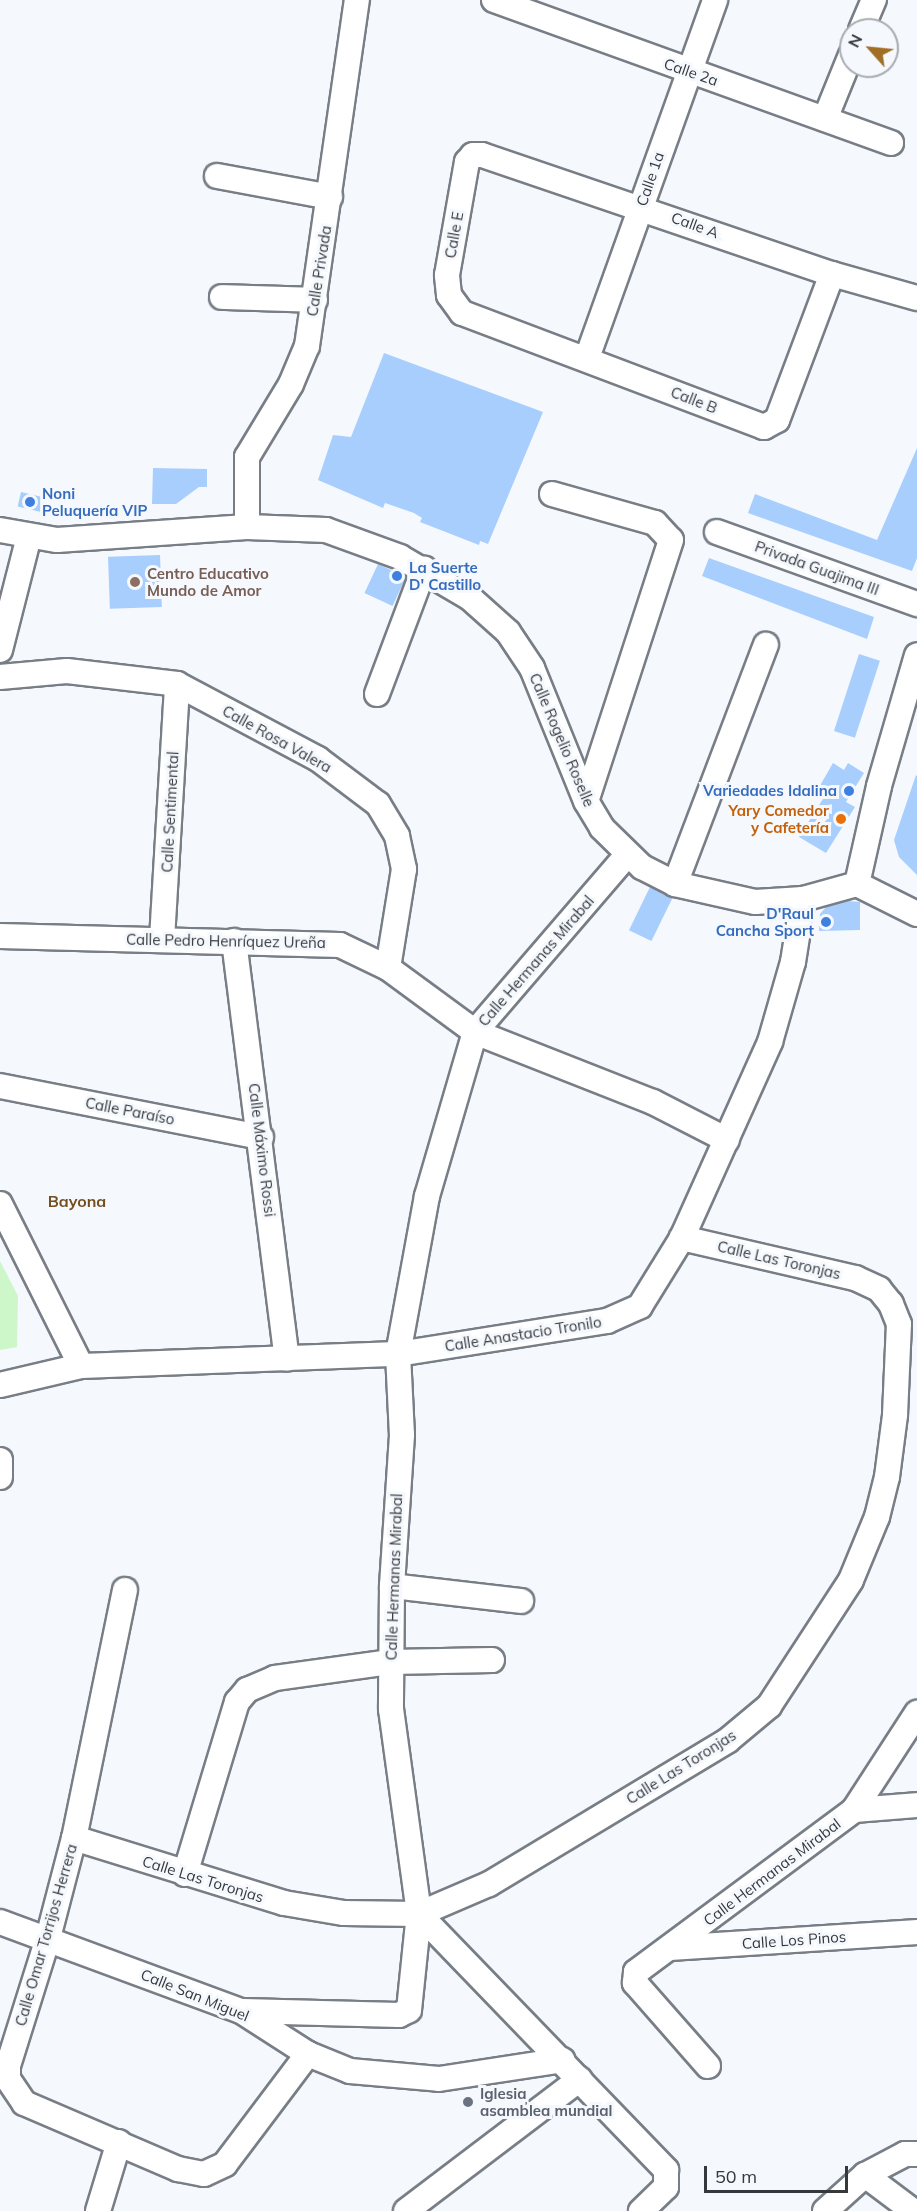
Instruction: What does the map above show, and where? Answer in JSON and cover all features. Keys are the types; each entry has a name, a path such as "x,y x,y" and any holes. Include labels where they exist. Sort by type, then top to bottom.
{"street":[{"name":"Calle Privada","path":"247,527 247,457 299,365 307,346 357,0"},
{"name":"Calle 2a","path":"494,0 891,143"},
{"name":"Calle 1a","path":"587,358 687,70 716,0"},
{"path":"866,18 874,0"},
{"path":"825,119 842,78"},
{"name":"Calle A","path":"472,155 640,206 832,274 917,298"},
{"name":"Calle E","path":"462,313 449,295 447,275 467,162 472,155"},
{"path":"217,176 330,197"},
{"name":"Calle B","path":"462,313 587,358 764,427 777,420 832,274"},
{"path":"222,297 315,300"},
{"path":"552,494 655,523 671,540 585,801"},
{"name":"Calle Rogelio Roselle","path":"0,530 29,536 86,540 247,527 326,530 424,569 470,598 508,632 532,668 585,801 602,828 627,855 675,884 723,898 755,902 803,898 857,884"},
{"name":"Privada Guajima III","path":"717,532 917,604"},
{"path":"0,651 29,536"},
{"path":"377,694 424,569"},
{"path":"675,884 766,645"},
{"path":"917,655 911,693 857,884 917,914"},
{"name":"Calle Rosa Valera","path":"0,677 67,671 177,684 318,759 378,804 397,836 404,869 388,968"},
{"name":"Calle Sentimental","path":"162,939 177,684"},
{"name":"Calle Hermanas Mirabal","path":"241,2011 399,2015 409,2010 419,1914 391,1709 392,1586 402,1435 398,1354 427,1196 475,1032 627,855"},
{"name":"Calle Anastacio Tronilo","path":"0,1385 81,1366 398,1354 607,1321 640,1306 651,1293 682,1238 727,1140 781,1011 803,898"},
{"name":"Calle Pedro Henríquez Ureña","path":"0,936 331,943 388,968 475,1032 653,1102 727,1140"},
{"name":"Calle Máximo Rossi","path":"234,941 261,1137 287,1359"},
{"name":"Calle Paraíso","path":"0,1086 261,1137"},
{"path":"0,1204 81,1366"},
{"name":"Calle Las Toronjas","path":"74,1838 284,1903 344,1913 419,1914 489,1884 727,1741 782,1692 865,1552 887,1478 895,1415 898,1324 891,1304 879,1289 855,1278 682,1238"},
{"path":"0,1460 0,1477"},
{"path":"392,1586 521,1601"},
{"name":"Calle Omar Torrijos Herrera","path":"125,1590 74,1838 48,1938 8,2066 8,2079 24,2103 192,2174 214,2171 225,2164 308,2054"},
{"path":"185,1874 233,1716 247,1690 275,1678 391,1662 492,1660"},
{"name":"Calle Hermanas Mirabal","path":"708,2066 635,1983 636,1972 854,1810 917,1713"},
{"path":"854,1810 917,1805"},
{"path":"419,1914 666,2170 666,2187 641,2211"},
{"name":"Calle San Miguel","path":"0,1922 241,2011 308,2054 350,2071 439,2079 562,2061"},
{"name":"Calle Los Pinos","path":"670,1948 917,1932"},
{"path":"406,2211 579,2079"},
{"path":"98,2211 118,2142"},
{"path":"825,2211 865,2175 905,2154 917,2154"},
{"path":"865,2175 913,2211"}],"green space":[{"path":"0,1261 18,1296 17,1347 0,1350"}],"building":[{"path":"384,353 543,412 488,544 480,541 479,545 420,522 422,518 414,513 385,503 383,508 318,480 333,435 351,437"},
{"path":"917,448 917,558 912,571 748,513 755,494 877,540"},
{"path":"153,468 207,469 207,487 199,487 176,504 152,504"},
{"name":"Noni Peluquería VIP","path":"21,492 43,497 40,512 18,507"},
{"name":"Centro Educativo Mundo de Amor","path":"160,555 162,607 110,609 108,557"},
{"path":"709,558 874,617 867,639 702,576"},
{"path":"378,564 406,577 393,606 364,593"},
{"path":"859,654 880,661 855,738 834,731"},
{"path":"833,763 844,770 848,763 864,773 846,802 855,807 826,853 799,837 826,794 818,789"},
{"path":"916,775 917,875 899,857 894,840"},
{"path":"650,887 672,898 651,941 629,930"},
{"path":"848,901 860,902 860,930 819,931 820,914 826,907"}],"place":[{"name":"Noni Peluquería VIP","path":"30,502"},
{"name":"La Suerte D' Castillo","path":"397,576"},
{"name":"Centro Educativo Mundo de Amor","path":"135,582"},
{"name":"Variedades Idalina","path":"849,791"},
{"name":"Yary Comedor y Cafetería","path":"841,819"},
{"name":"D'Raul Cancha Sport","path":"826,922"},
{"name":"Iglesia asamblea mundial","path":"468,2102"}],"district":[{"name":"Bayona","path":"77,1201"}]}
